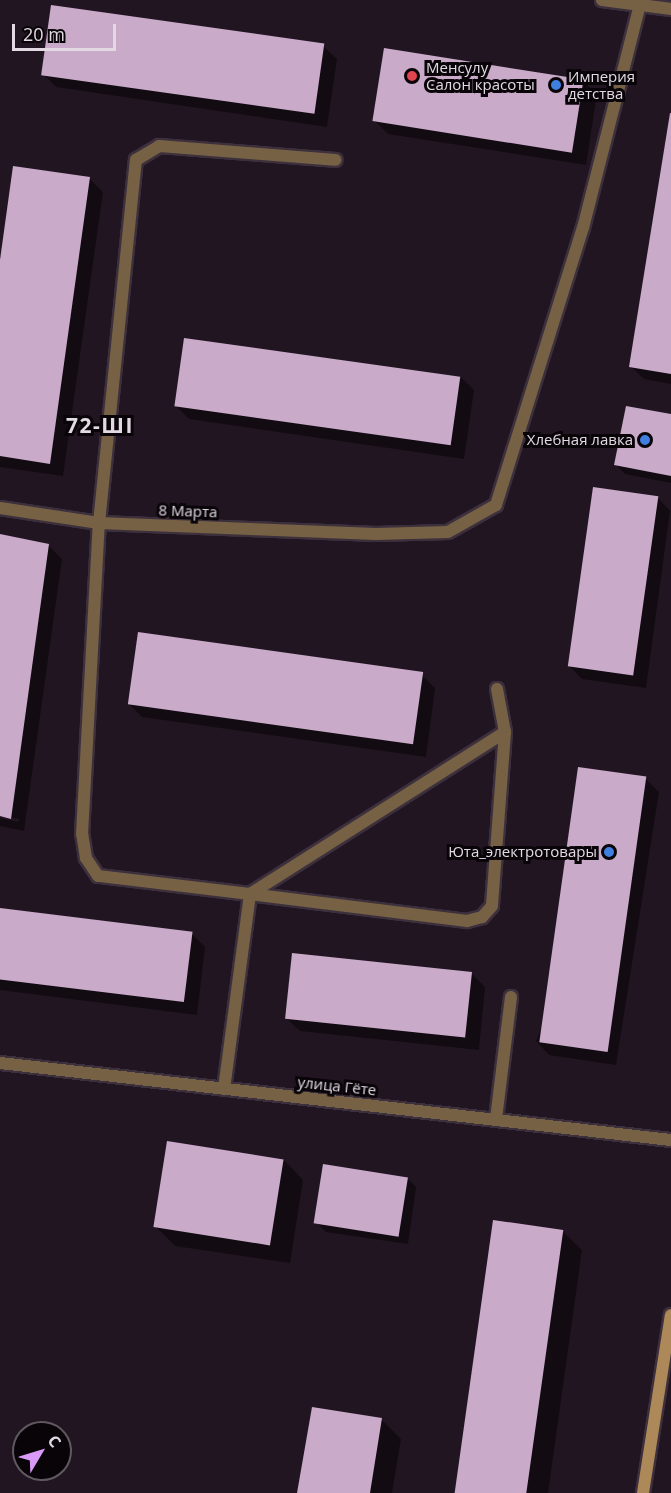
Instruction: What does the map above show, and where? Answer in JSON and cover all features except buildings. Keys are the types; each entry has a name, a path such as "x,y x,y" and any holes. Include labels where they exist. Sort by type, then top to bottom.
{"main road":[{"path":"642,1493 671,1315"}],"street":[{"path":"602,0 671,9"},
{"name":"8 Марта","path":"0,508 99,523 376,534 448,532 496,505 583,228 640,5"},
{"path":"335,160 159,146 136,160 99,523 82,834 87,858 98,876 467,921 482,917 492,906 505,732 496,689"},
{"path":"224,1089 250,894 505,732"},
{"path":"496,1119 511,998"},
{"name":"улица Гёте","path":"0,1063 671,1140"}],"place":[{"name":"Менсулу Салон красоты","path":"412,76"},
{"name":"Империя детства","path":"556,85"},
{"name":"Хлебная лавка","path":"645,440"},
{"name":"Юта_электротовары","path":"609,852"}],"district":[{"name":"72-ШІ","path":"100,425"}]}
